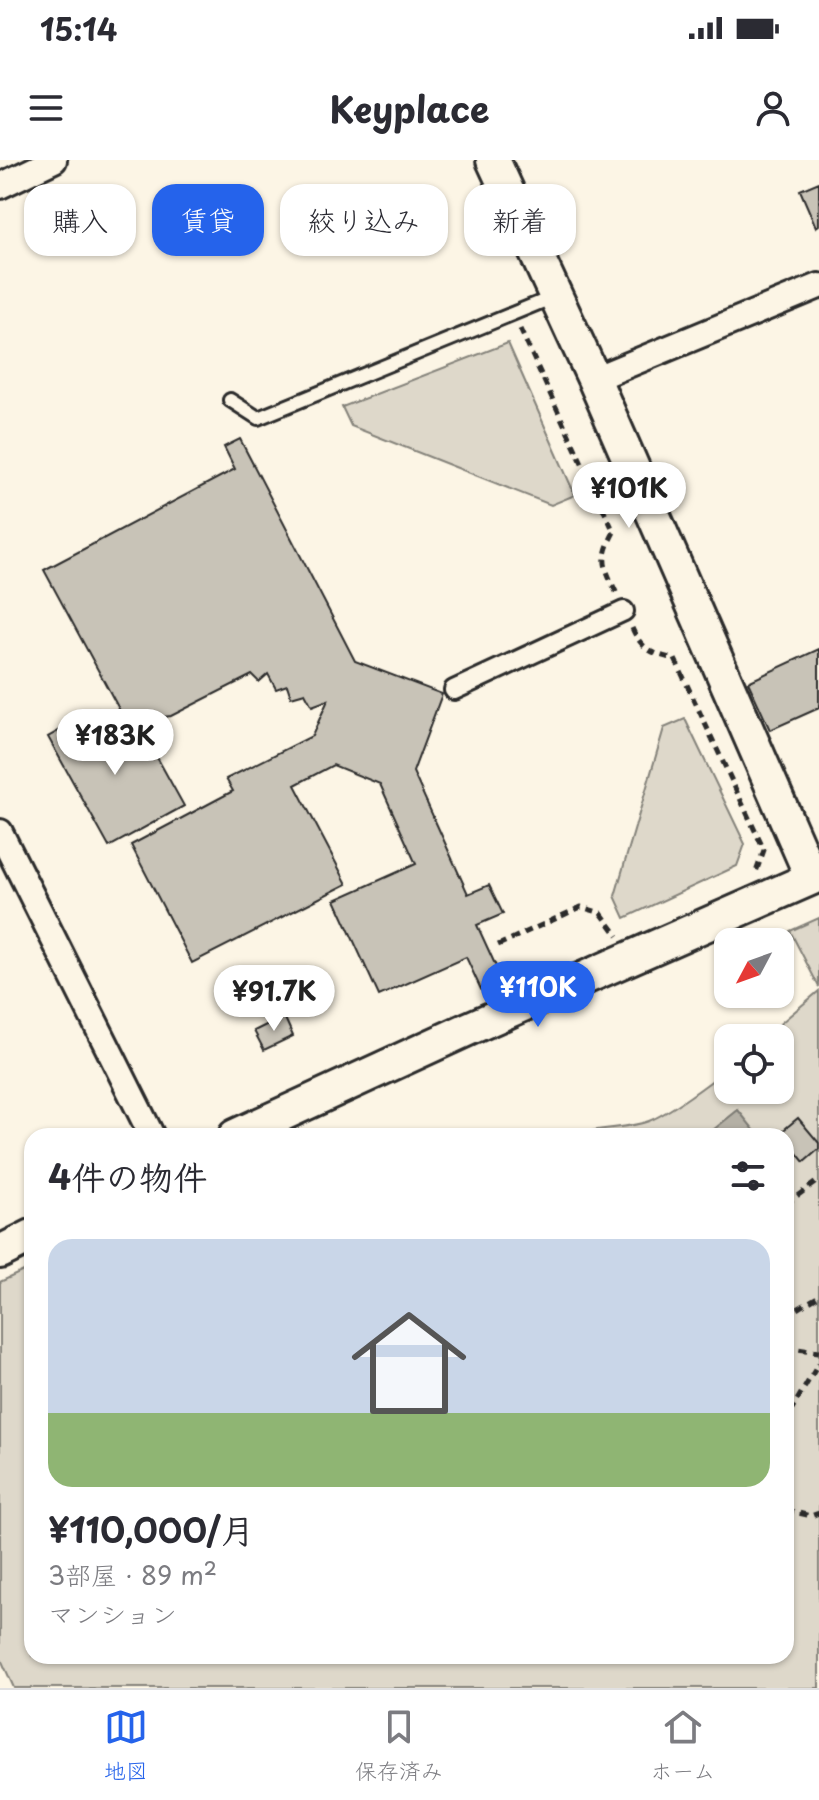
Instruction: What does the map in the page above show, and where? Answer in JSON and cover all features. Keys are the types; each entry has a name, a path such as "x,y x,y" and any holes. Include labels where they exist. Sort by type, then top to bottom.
{"street":[{"path":"0,186 54,160"},
{"path":"252,1128 482,1023 817,882 594,379 493,160"},
{"path":"594,379 819,286"},
{"path":"454,690 624,611"},
{"path":"0,832 148,1128"},
{"path":"0,1252 24,1240"}],"lane":[{"path":"230,400 258,418 556,296"}],"path":[{"path":"513,314 614,532 604,550 605,569 635,635 654,655 675,659 764,850 754,876"},
{"path":"498,945 581,907 601,913 621,941"},
{"path":"794,1198 819,1180"},
{"path":"794,1311 819,1296"},
{"path":"794,1350 819,1352"},
{"path":"794,1405 819,1363"},
{"path":"794,1512 811,1516 819,1513"}],"shaded area":[{"path":"508,343 575,495 551,505 351,426 342,407"},
{"path":"685,719 745,844 737,866 625,918 615,896 664,728"},
{"path":"819,918 819,987 794,939 794,929"},
{"path":"819,991 819,1688 14,1688 0,1657 0,1282 24,1271 24,1664 794,1664 794,1128 615,1128 649,1121 714,1079 714,1104 794,1104 794,1024 780,1024"},
{"path":"738,1110 753,1128 716,1128"}],"building":[{"path":"819,182 819,225 816,227 800,190"},
{"path":"240,439 355,661 442,694 413,772 468,894 489,885 503,914 477,925 505,986 484,996 466,957 379,996 335,900 416,864 380,784 333,765 295,785 347,884 192,963 131,845 233,791 226,779 312,736 328,700 312,706 305,693 291,697 287,685 276,689 268,674 259,682 252,675 171,716 126,722 44,570 235,469 224,447"},
{"path":"819,649 819,708 770,730 748,682"},
{"path":"98,709 116,741 143,732 184,806 109,847 48,737"},
{"path":"284,1016 293,1036 264,1050 254,1031"},
{"path":"798,1118 819,1143 819,1149 804,1162 794,1150 794,1128 786,1128"}]}
